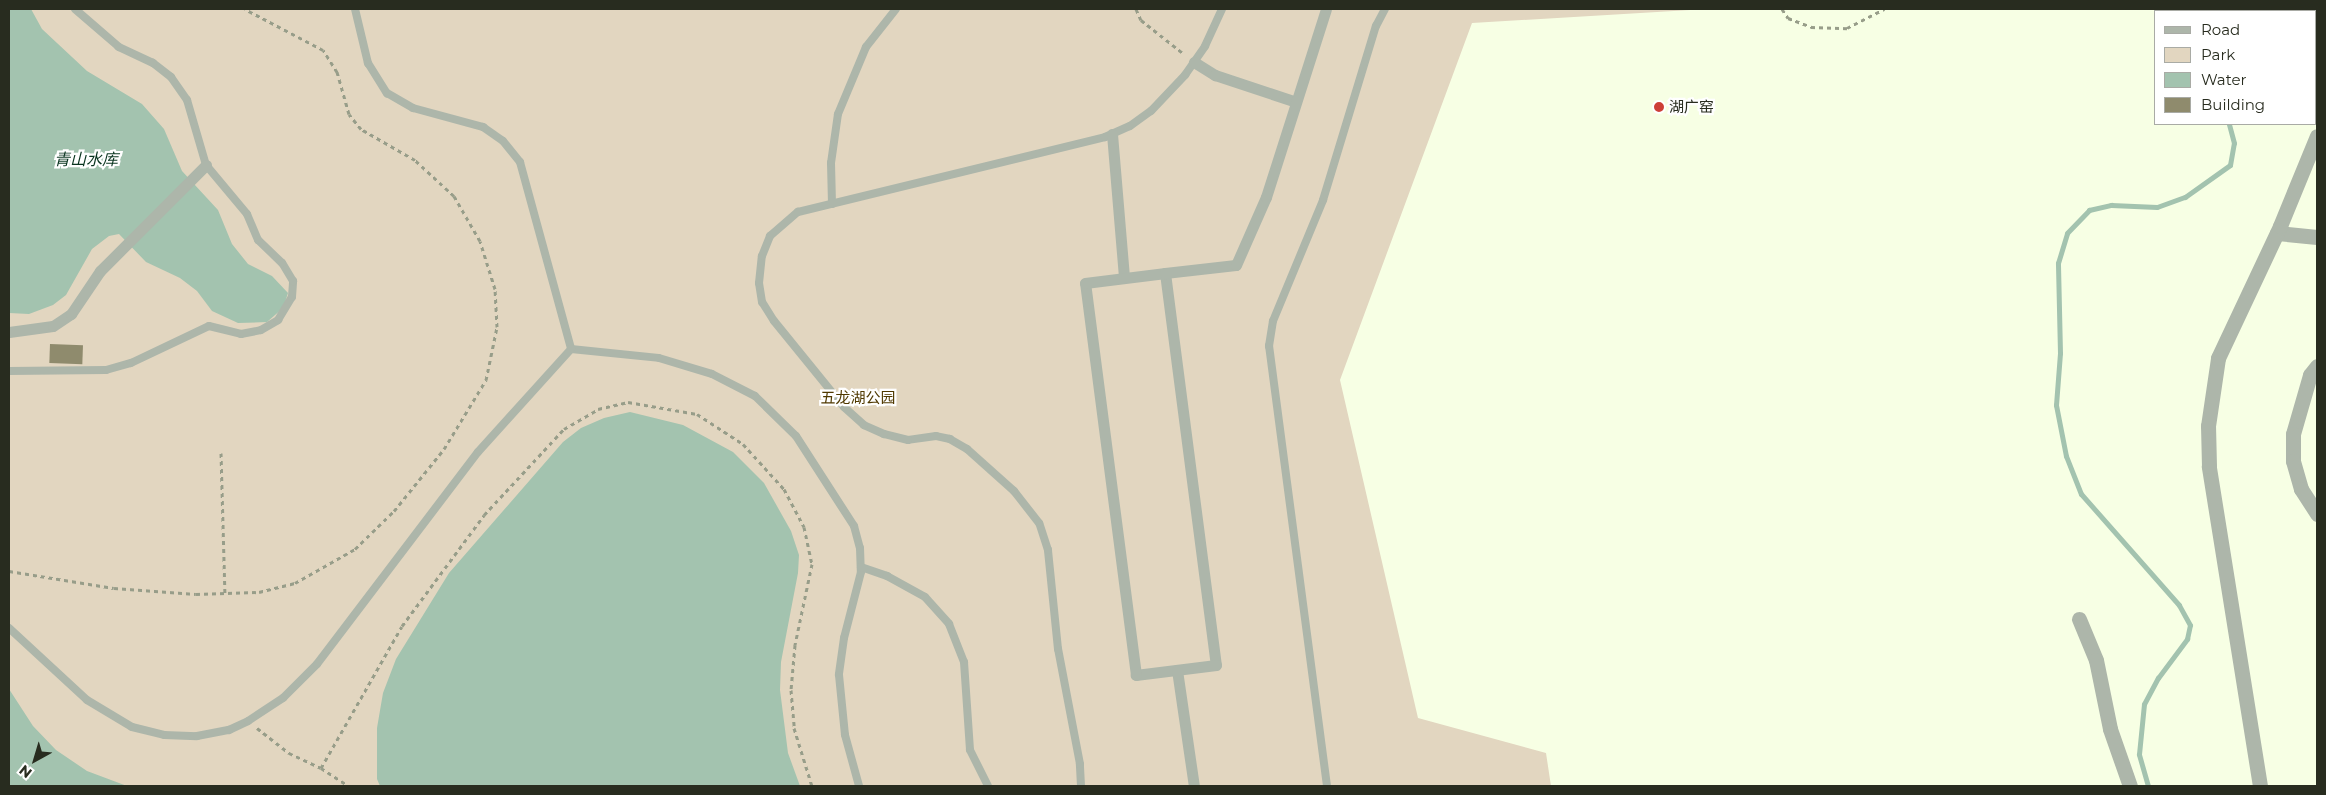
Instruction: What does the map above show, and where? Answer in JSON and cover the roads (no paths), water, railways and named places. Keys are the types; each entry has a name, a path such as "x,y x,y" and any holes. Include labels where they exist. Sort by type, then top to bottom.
{"street":[{"path":"1165,273 1216,665 1136,675 1085,283 1165,273 1236,265 1266,197 1326,9"},
{"path":"1194,62 1215,75 1296,102"},
{"path":"1112,134 1124,278"},
{"path":"2260,786 2209,466 2208,426 2218,358 2277,233 2317,136"},
{"path":"9,332 53,326 65,318 100,271 206,165"},
{"path":"2277,233 2317,237"},
{"path":"2317,366 2310,375 2293,443 2293,461 2300,489 2317,514"},
{"path":"2079,619 2096,660 2110,729 2130,786"},
{"path":"1177,670 1194,786"}],"lane":[{"path":"9,371 106,370 131,363 209,326 241,334 261,330 278,320 292,297 293,281 282,263 258,240 247,214 206,165 187,100 171,77 153,63 119,47 75,9"},
{"path":"354,9 368,63 387,93 413,108 487,130 503,141 520,162 571,348"},
{"path":"832,204 831,163 838,114 866,47 896,9"},
{"path":"1081,786 1080,764 1058,649 1048,550 1039,523 1014,491 967,449 950,439 936,436 908,440 864,425 844,408 774,321 762,302 760,274 762,256 770,236 798,212 1112,134 1151,111 1194,62 1222,9"},
{"path":"1327,786 1269,346 1273,320 1323,200 1376,26 1385,9"},
{"path":"571,348 659,358 686,365 727,380 754,396 796,436 854,526 860,548 861,567 844,638 839,675 844,735 859,786"},
{"path":"9,628 87,700 132,727 164,735 197,736 229,730 248,721 283,698 317,664 478,452 571,348"},
{"path":"861,567 887,576 925,597 949,624 964,662 970,750 988,786"}],"water":[{"name":"青山水库","path":"9,9 31,9 42,29 87,71 142,104 164,129 182,171 218,210 232,244 248,264 272,276 288,293 283,308 267,322 238,323 212,311 197,291 180,278 146,262 119,234 109,236 92,249 66,295 53,305 29,314 9,313"},
{"path":"630,412 683,425 733,452 764,483 791,531 799,555 798,573 781,662 780,690 788,753 800,786 380,786 377,779 377,728 383,693 396,659 449,573 563,442 581,428 604,418"},
{"path":"9,689 33,726 56,750 87,771 127,786 9,786"}],"waterway":[{"path":"2148,786 2139,754 2144,704 2158,678 2187,639 2190,625 2179,605 2081,494 2066,456 2056,405 2060,353 2058,263 2067,233 2089,210 2111,205 2157,207 2185,197 2230,165 2234,143 2229,125"}],"place":[{"name":"湖广窑","path":"1659,107"}],"park label":[{"name":"五龙湖公园","path":"858,398"}]}
